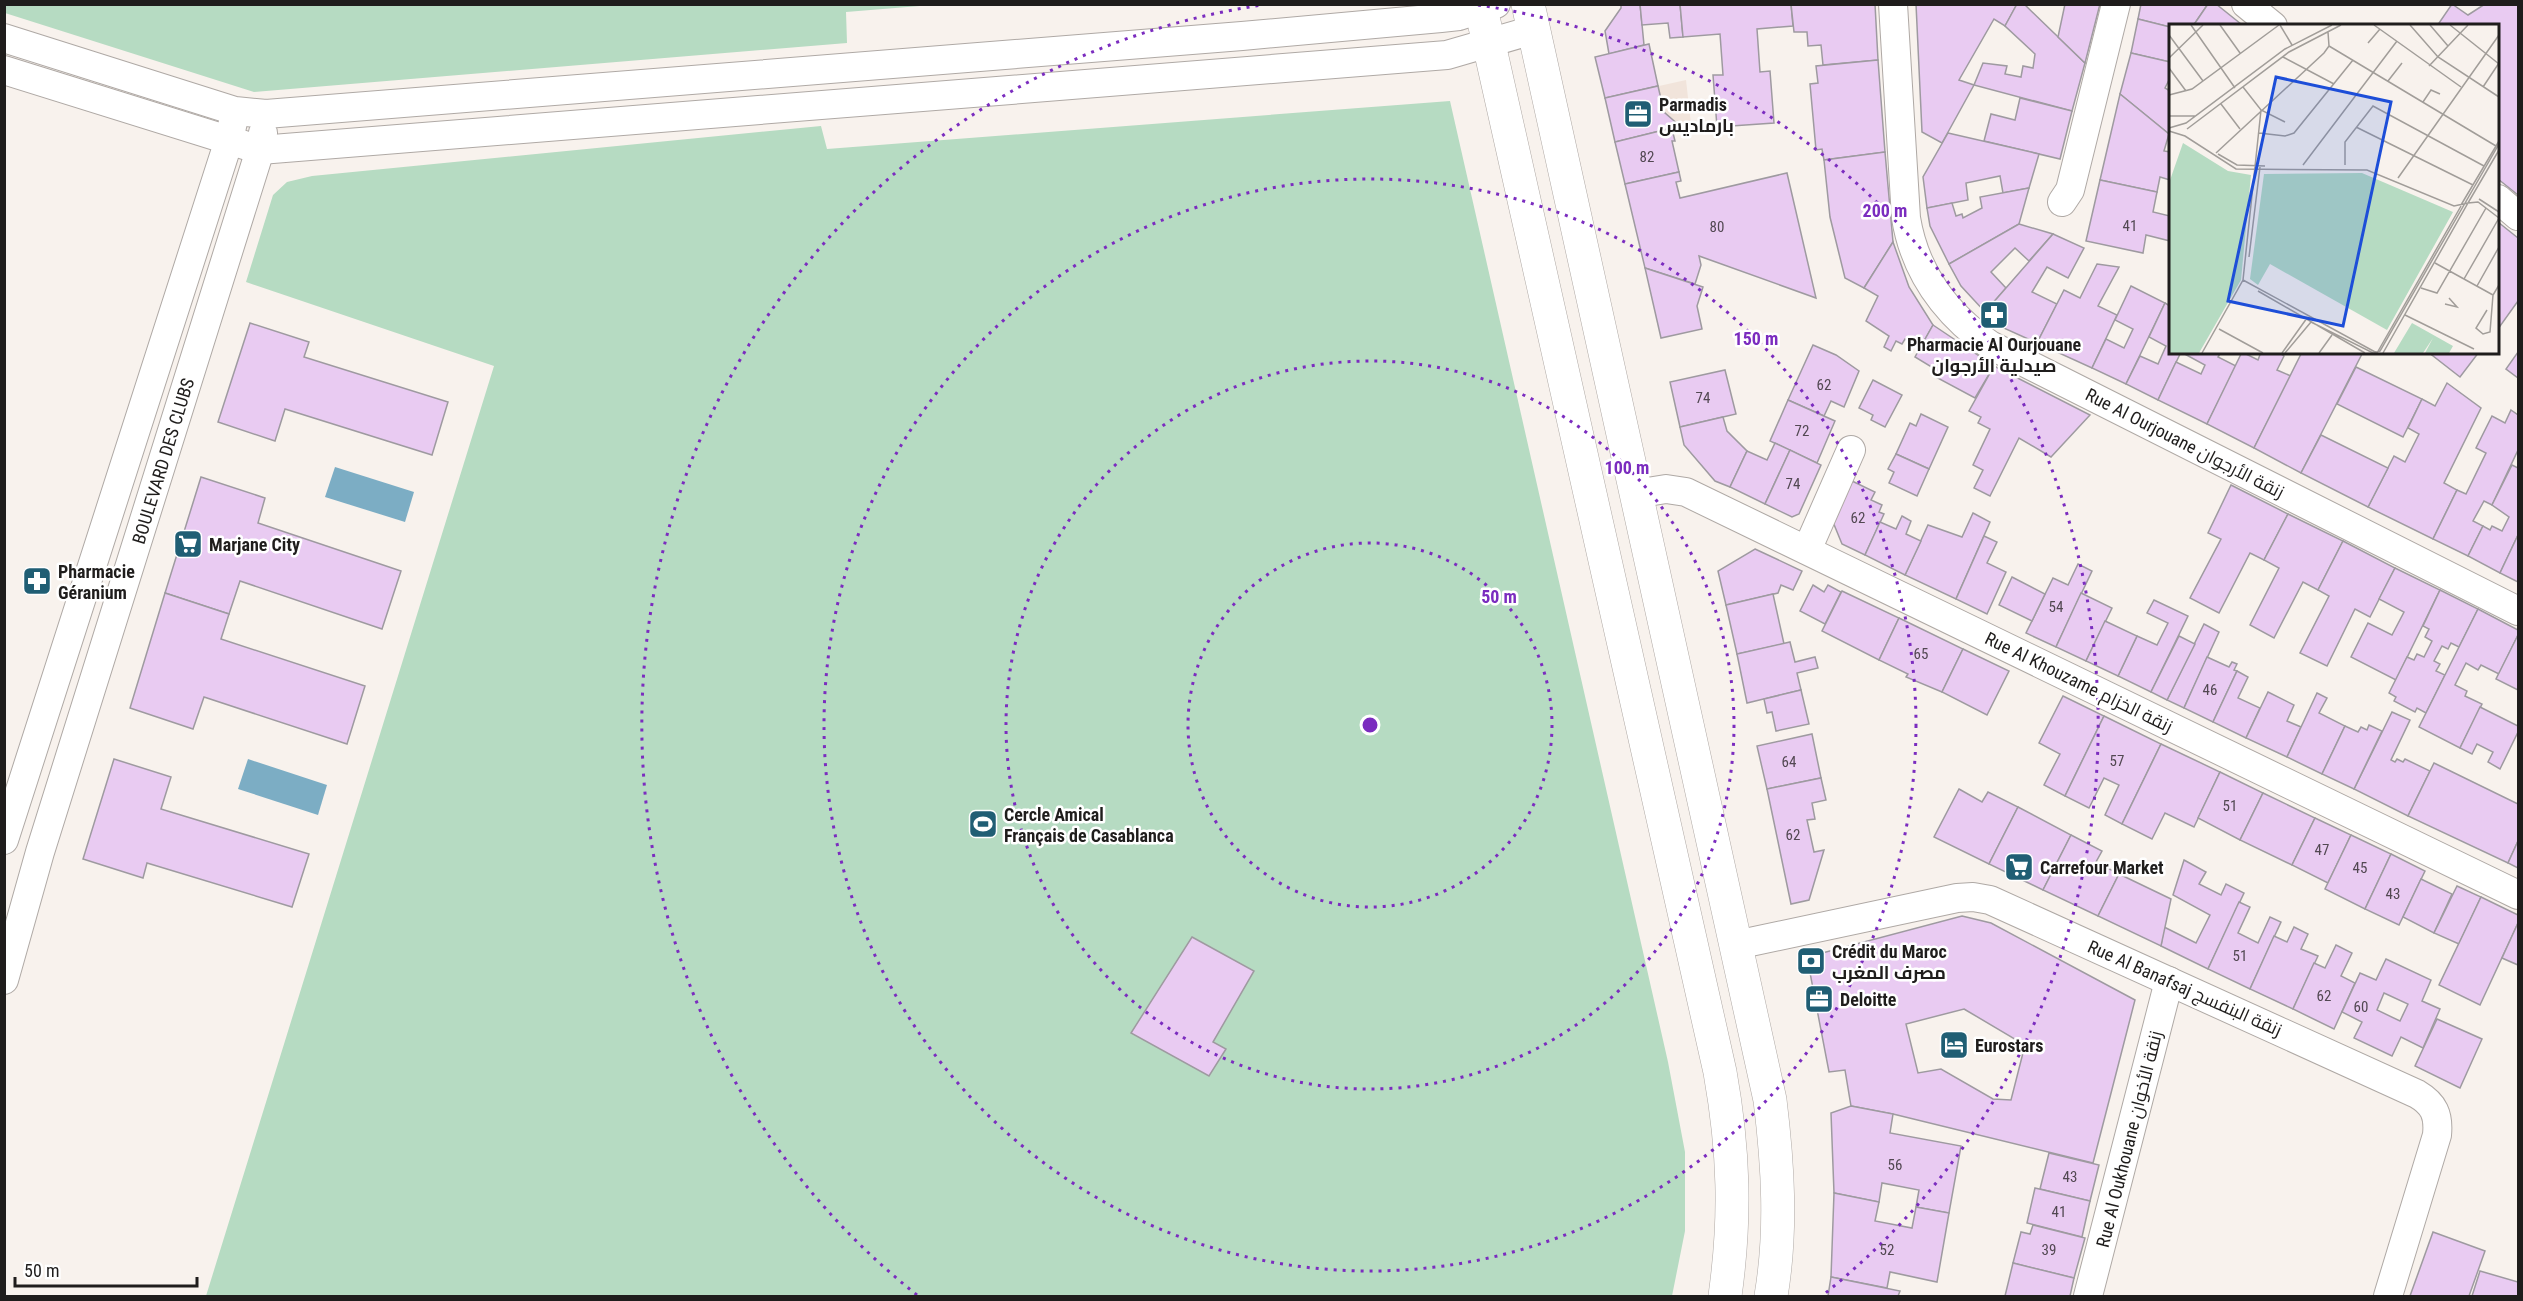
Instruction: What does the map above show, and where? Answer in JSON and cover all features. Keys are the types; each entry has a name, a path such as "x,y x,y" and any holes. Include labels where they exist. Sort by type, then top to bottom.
{"main road":[{"path":"1486,6 1489,44 1720,1072 1730,1140 1734,1195 1732,1238 1725,1296"},
{"path":"1531,17 1770,1100 1777,1172 1777,1239 1771,1296"}],"street":[{"name":"Rue Al Ourjouane زنقة الأرجوان","path":"1893,4 1906,218 1910,240 1928,281 1952,315 1990,345 2518,610"},
{"path":"2062,202 2070,190 2116,4"},
{"path":"2246,4 2271,24"},
{"path":"4,38 235,111 266,114 1242,36 1441,18 1486,6"},
{"path":"4,70 260,150 1435,56 1459,53 1489,44 1531,17"},
{"name":"BOULEVARD DES CLUBS","path":"4,840 229,140 235,111"},
{"name":"BOULEVARD DES CLUBS","path":"4,980 16,894 260,150 266,114"},
{"path":"2499,201 2518,216"},
{"path":"1807,550 1851,450"},
{"name":"Rue Al Khouzame زنقة الخزام","path":"1635,494 1666,489 1682,491 2518,895"},
{"name":"Rue Al Banafsaj زنقة البنفسج","path":"1736,945 1957,898 1974,897 1990,900 2417,1094 2433,1106 2438,1124 2437,1135 2388,1296"},
{"name":"Rue Al Oukhouane زنقة الأخوان","path":"2088,1296 2169,981"}],"shaded area":[{"path":"1686,80 1691,124 1615,142 1605,98"}],"green space":[{"path":"5,4 932,5 846,12 847,43 254,92 5,13"},
{"name":"Cercle Amical Français de Casablanca","path":"1450,101 1668,1062 1685,1152 1685,1231 1672,1296 206,1296 494,366 246,282 273,195 287,182 312,176 821,126 827,149"}],"water":[{"path":"335,467 414,492 405,522 325,497"},
{"path":"248,759 327,785 318,815 238,789"}],"building":[{"path":"1621,4 1640,4 1644,45 1609,54 1605,31 1621,8"},
{"path":"1640,4 1680,4 1683,37 1670,38 1668,23 1642,25"},
{"path":"1680,4 1791,4 1793,26 1757,29 1760,72 1770,71 1774,123 1717,127 1713,75 1723,75 1720,34 1683,37"},
{"path":"1791,4 1875,4 1878,60 1823,65 1821,45 1808,46 1807,32 1794,32"},
{"path":"1916,4 2017,4 2005,26 1994,19 1959,80 1974,85 1942,143 1922,132"},
{"path":"2017,4 2024,4 2085,63 2072,111 1974,85 1983,63 2007,66 2005,74 2021,77 2023,66 2033,68 2035,54 2005,26"},
{"path":"2065,4 2100,4 2085,63 2058,37"},
{"path":"2141,4 2208,4 2194,24 2169,24 2169,27 2138,19"},
{"path":"2208,4 2216,4 2241,24 2194,24"},
{"path":"2452,4 2468,15 2485,4 2518,4 2518,195 2499,180 2499,24 2438,24"},
{"path":"2138,19 2169,27 2169,62 2131,53"},
{"path":"1649,44 1658,86 1605,98 1595,57"},
{"path":"2131,53 2169,62 2169,80 2165,88 2169,90 2169,134 2120,94"},
{"path":"1878,60 1885,152 1824,160 1822,149 1816,150 1810,84 1818,83 1816,66"},
{"path":"1658,86 1664,112 1680,126 1615,142 1605,98"},
{"path":"2120,94 2169,134 2164,151 2169,152 2169,180 2160,177 2157,192 2100,180"},
{"path":"2020,98 2072,111 2060,159 1984,141 1991,114 2015,120"},
{"path":"1680,126 1681,131 1673,133 1675,141 1672,141 1679,172 1625,184 1615,142"},
{"path":"1948,133 2039,154 2029,188 2003,193 2000,176 1966,183 1968,200 1927,208 1923,177"},
{"path":"1885,152 1893,242 1864,288 1845,278 1830,217 1824,160"},
{"path":"1679,172 1681,181 1676,182 1680,198 1787,173 1816,298 1699,256 1701,265 1695,284 1645,268 1625,184"},
{"path":"2100,180 2157,192 2153,212 2169,216 2169,241 2146,235 2143,253 2086,241"},
{"path":"2029,188 2019,224 1949,264 1930,226 1927,208 1952,203 1956,216 1962,214 1963,218 1982,208 1980,197"},
{"path":"2499,223 2518,238 2518,301 2499,328"},
{"path":"2019,224 2053,234 2029,261 2015,248 1991,272 2006,288 1985,312 1961,286 1949,264"},
{"path":"2053,234 2084,248 2068,278 2047,267 2032,292 2057,304 2037,343 1997,325 1985,312"},
{"path":"1893,242 1909,287 1933,325 1920,348 1905,339 1902,344 1896,341 1891,351 1884,347 1889,336 1866,321 1878,296 1864,288"},
{"path":"2097,264 2119,267 2098,306 2117,315 2092,368 2037,343 2064,290 2080,298"},
{"path":"1645,268 1703,287 1697,306 1702,329 1661,338"},
{"path":"2131,286 2165,303 2126,384 2092,368 2106,339 2124,348 2133,329 2115,320"},
{"path":"2165,303 2169,305 2169,354 2180,354 2158,400 2126,384 2140,356 2158,364 2166,346 2149,337"},
{"path":"250,323 309,342 304,357 448,402 432,455 285,409 275,441 218,422"},
{"path":"1933,325 1994,366 1975,398 1932,375 1935,369 1915,357"},
{"path":"1813,345 1836,355 1859,371 1844,407 1831,401 1824,416 1788,400"},
{"path":"2518,352 2518,378 2506,369"},
{"path":"2185,354 2220,354 2218,357 2236,366 2207,424 2158,400 2176,362 2201,374 2205,365"},
{"path":"2241,354 2258,360 2260,354 2284,356 2277,370 2291,376 2254,448 2207,424"},
{"path":"2301,354 2362,354 2301,473 2254,448"},
{"path":"2431,354 2477,354 2460,377"},
{"path":"1994,366 2090,415 2051,457 2019,438 1990,496 1974,488 1983,470 1973,465 1990,429 1978,423 1981,417 1969,411"},
{"path":"2356,367 2422,399 2403,437 2337,404"},
{"path":"1725,370 1736,414 1680,427 1670,382"},
{"path":"1873,380 1902,395 1885,427 1871,420 1873,415 1859,408"},
{"path":"2447,383 2481,408 2444,483 2457,490 2433,539 2368,507 2394,456 2405,462 2419,434 2408,428 2422,399 2435,406"},
{"path":"1788,400 1835,421 1817,463 1770,441"},
{"path":"2511,410 2518,415 2518,450 2492,505 2484,501 2473,521 2483,526 2468,556 2433,539 2457,490 2466,494 2486,453 2476,448 2492,416 2505,423"},
{"path":"1921,414 1948,427 1929,469 1896,454 1910,423 1916,426"},
{"path":"1723,417 1727,431 1747,451 1730,487 1715,481 1684,445 1680,427"},
{"path":"2321,435 2388,468 2368,507 2301,473"},
{"path":"1775,443 1790,450 1765,504 1730,487 1747,451 1767,460"},
{"path":"1790,450 1821,465 1799,514 1792,517 1765,504"},
{"path":"1896,454 1929,469 1917,496 1889,483 1894,472 1888,469"},
{"path":"2512,465 2518,468 2518,535 2500,573 2468,556 2483,526 2490,530 2492,526 2502,531 2509,517 2492,505"},
{"path":"201,477 265,498 258,523 401,571 382,629 240,581 229,614 165,593"},
{"path":"1852,481 1875,492 1871,500 1882,505 1879,512 1884,514 1865,555 1842,544 1833,522"},
{"path":"2231,485 2288,514 2264,560 2250,553 2219,613 2190,598 2221,539 2208,533"},
{"path":"1973,513 1990,522 1956,599 1905,575 1928,525 1962,537"},
{"path":"2288,514 2343,541 2318,590 2303,582 2274,638 2250,625 2279,568 2264,560"},
{"path":"1902,516 1911,521 1906,534 1921,541 1905,575 1865,555 1880,522 1896,529"},
{"path":"2518,535 2518,582 2500,573"},
{"path":"1984,536 1997,542 1987,563 2006,572 1987,614 1956,599"},
{"path":"2343,541 2395,568 2370,617 2355,609 2327,666 2300,653 2329,596 2318,590"},
{"path":"1755,549 1802,571 1793,590 1781,585 1778,593 1726,605 1718,571"},
{"path":"2078,564 2092,571 2056,647 2026,633 2053,578 2068,585"},
{"path":"2395,568 2440,590 2396,680 2351,657 2368,623 2392,635 2404,612 2379,599"},
{"path":"2012,577 2045,594 2032,621 1999,605"},
{"path":"1813,585 1824,592 1828,585 1841,592 1825,624 1800,611"},
{"path":"2440,590 2478,609 2459,647 2451,643 2448,649 2442,646 2434,661 2440,664 2436,671 2445,675 2426,713 2417,708 2415,712 2394,701 2396,697 2389,693 2407,657 2414,660 2417,654 2424,657 2432,641 2425,637 2429,629 2423,626"},
{"path":"1842,591 1899,618 1879,660 1822,631"},
{"path":"165,593 229,614 221,639 365,686 347,744 204,697 193,729 130,708"},
{"path":"2081,593 2112,608 2086,661 2056,647"},
{"path":"1773,594 1784,644 1737,654 1726,605"},
{"path":"2154,600 2188,616 2151,692 2118,676 2137,636 2157,645 2168,623 2147,613"},
{"path":"2478,609 2518,630 2518,635 2499,674 2481,665 2478,670 2466,663 2455,685 2467,691 2465,696 2482,704 2460,748 2419,727"},
{"path":"1899,618 1963,649 1942,692 1906,677 1908,674 1879,660"},
{"path":"2105,621 2137,636 2118,676 2086,661"},
{"path":"2204,624 2219,632 2184,708 2167,700"},
{"path":"2518,635 2518,690 2496,679"},
{"path":"2179,636 2195,644 2167,700 2151,692"},
{"path":"1790,642 1795,662 1815,657 1818,668 1797,673 1801,690 1747,703 1737,654"},
{"path":"1963,649 2009,671 1987,715 1942,692"},
{"path":"2207,657 2229,667 2232,662 2237,664 2234,670 2237,671 2213,722 2184,708"},
{"path":"2237,671 2248,677 2238,698 2260,708 2246,738 2213,722"},
{"path":"1801,690 1809,724 1776,731 1772,712 1767,713 1764,699"},
{"path":"2268,692 2294,705 2287,721 2301,727 2287,757 2246,738"},
{"path":"2317,693 2327,698 2319,713 2345,726 2322,774 2287,757"},
{"path":"2063,696 2104,716 2065,796 2044,785 2060,754 2039,743"},
{"path":"2480,707 2518,726 2518,732 2500,769 2488,762 2493,752 2477,744 2472,754 2460,748"},
{"path":"2392,712 2410,720 2391,760 2395,762 2397,759 2403,762 2405,759 2430,771 2408,816 2354,789"},
{"path":"2104,716 2161,744 2122,824 2105,815 2119,785 2104,778 2089,808 2065,796"},
{"path":"2369,725 2382,731 2354,789 2322,774 2345,726 2358,732 2361,727 2367,730"},
{"path":"1812,734 1821,778 1767,789 1757,746"},
{"path":"2161,744 2220,772 2194,827 2165,813 2152,839 2122,824"},
{"path":"114,759 171,777 161,809 309,854 292,907 147,863 143,878 83,859"},
{"path":"2434,763 2518,804 2518,841 2508,863 2408,816"},
{"path":"2220,772 2263,793 2240,840 2198,818"},
{"path":"1821,778 1826,800 1812,803 1815,819 1807,820 1814,852 1824,850 1809,900 1791,904 1767,789"},
{"path":"1959,789 1982,802 1988,792 2018,807 1989,864 1934,837"},
{"path":"2263,793 2315,818 2292,865 2240,840"},
{"path":"2018,807 2071,835 2043,890 1989,864"},
{"path":"2315,818 2351,835 2328,883 2292,865"},
{"path":"2071,835 2102,851 2096,862 2119,874 2098,916 2043,890"},
{"path":"2351,835 2391,854 2365,909 2325,889"},
{"path":"2518,841 2518,868 2508,863"},
{"path":"2391,854 2425,871 2399,925 2365,909"},
{"path":"2184,860 2206,872 2199,884 2221,895 2226,884 2244,893 2208,969 2161,946 2164,927 2196,943 2210,915 2173,895"},
{"path":"2119,874 2171,899 2161,946 2098,916"},
{"path":"2421,879 2452,894 2434,933 2403,917"},
{"path":"2457,886 2481,897 2459,944 2434,933"},
{"path":"2481,897 2518,915 2518,923 2480,1005 2439,985"},
{"path":"2239,902 2250,907 2238,933 2258,943 2270,917 2281,922 2250,989 2208,969"},
{"path":"1962,916 1991,923 2135,1000 2093,1163 1893,1114 1851,1106 1845,1070 1829,1072 1807,957","holes":["1964,1009 2025,1045 2011,1100 1993,1099 1941,1069 1918,1073 1906,1024"]},
{"path":"2518,923 2518,965 2502,958"},
{"path":"2294,927 2308,934 2301,949 2318,956 2293,1009 2250,989 2274,936 2287,942"},
{"path":"1192,937 1254,971 1213,1042 1226,1049 1209,1076 1131,1033"},
{"path":"2336,945 2352,953 2341,976 2355,983 2334,1029 2293,1009 2314,963 2325,968"},
{"path":"2386,959 2431,980 2422,1001 2440,1009 2423,1048 2401,1037 2392,1056 2354,1038 2362,1022 2342,1012 2360,973 2376,980","holes":["2384,993 2408,1004 2400,1021 2377,1010"]},
{"path":"2437,1019 2482,1039 2460,1088 2415,1066"},
{"path":"1851,1106 1893,1114 1890,1133 1961,1146 1949,1213 1916,1207 1919,1190 1882,1183 1879,1202 1834,1193 1831,1113"},
{"path":"2049,1153 2099,1165 2090,1201 2040,1189"},
{"path":"2035,1188 2090,1201 2082,1237 2027,1223"},
{"path":"1834,1193 1879,1202 1875,1221 1912,1228 1916,1207 1949,1213 1937,1282 1890,1272 1887,1288 1831,1277"},
{"path":"2033,1225 2085,1238 2074,1278 2013,1263 2021,1232 2030,1234"},
{"path":"2433,1232 2485,1251 2469,1296 2410,1296"},
{"path":"2013,1263 2074,1278 2070,1296 2005,1296"},
{"path":"2480,1271 2518,1282 2518,1296 2472,1296"},
{"path":"1831,1277 1900,1291 1898,1296 1828,1296"}],"place":[{"name":"Parmadis بارماديس","path":"1638,114"},
{"name":"Pharmacie Al Ourjouane صيدلية الأرجوان","path":"1994,315"},
{"name":"Marjane City","path":"188,544"},
{"name":"Pharmacie Géranium","path":"37,581"},
{"name":"Cercle Amical Français de Casablanca","path":"983,824"},
{"name":"Carrefour Market","path":"2019,867"},
{"name":"Crédit du Maroc مصرف المغرب","path":"1811,961"},
{"name":"Deloitte","path":"1819,999"},
{"name":"Eurostars","path":"1954,1045"}]}
